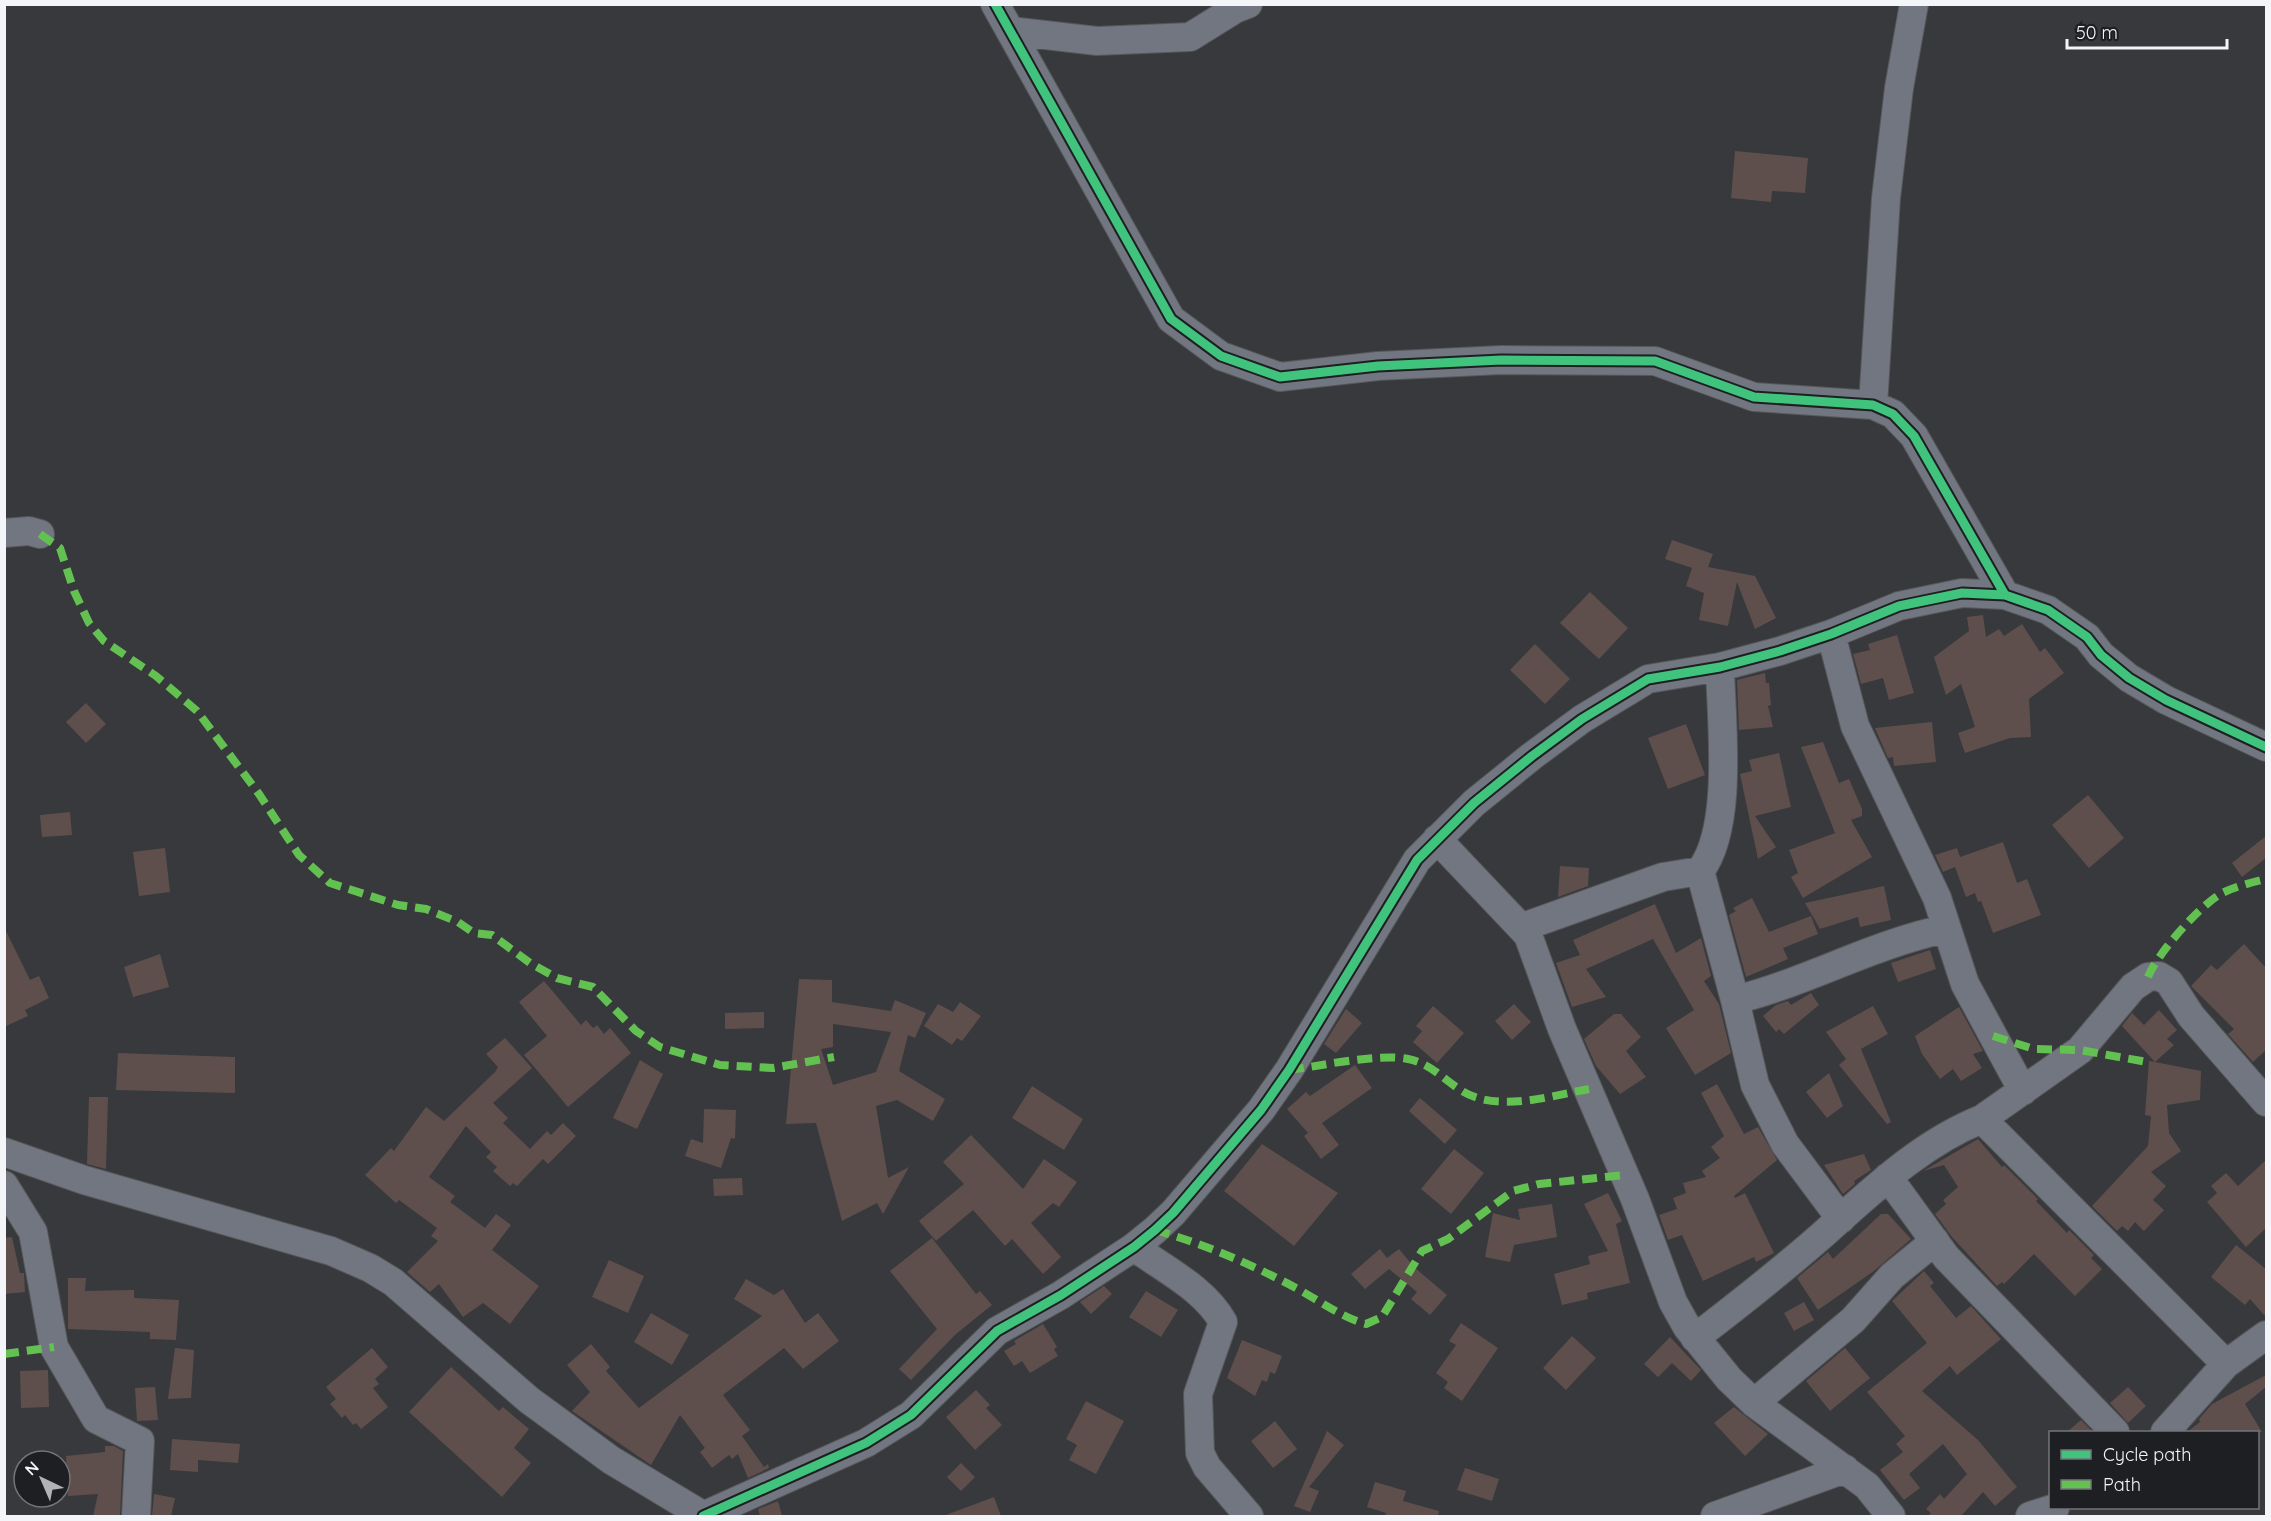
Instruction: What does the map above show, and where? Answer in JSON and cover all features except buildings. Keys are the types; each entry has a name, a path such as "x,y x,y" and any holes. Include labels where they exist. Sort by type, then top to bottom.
{"street":[{"path":"995,4 1171,319 1221,356 1280,377 1378,366 1501,360 1655,362 1754,397 1873,405 1893,414 1914,436 2005,595"},
{"path":"1011,31 1097,41 1190,37 1235,9 1248,4"},
{"path":"1873,405 1886,198 1899,88 1914,4"},
{"path":"4,533 29,531 40,534"},
{"path":"4,1152 84,1180 331,1251 370,1268 393,1282 529,1400 611,1460 704,1516 866,1443 911,1415 997,1331 1061,1295 1134,1247 1173,1213 1261,1110 1289,1070 1417,860 1474,803 1582,719 1648,679 1720,667 1832,634 1899,606 1962,593 2005,595 2048,610 2087,637 2101,655 2129,678 2166,700 2266,747"},
{"path":"1832,634 1855,726 1937,898 1945,929 1965,984 2023,1091"},
{"path":"1523,927 1663,877 1700,871 1713,847 1723,784 1720,667"},
{"path":"1437,839 1523,927 1528,935 1562,1029 1635,1199 1673,1302 1695,1338 1729,1379 1754,1403 1867,1486 1891,1516"},
{"path":"1700,871 1755,1085 1785,1144 1841,1219"},
{"path":"1735,1000 1851,961 1890,943 1945,929"},
{"path":"1695,1338 1755,1292 1888,1178 1935,1143 1983,1119 2080,1050 2133,987 2148,977 2159,976 2169,982 2191,1016 2266,1102"},
{"path":"1983,1119 2226,1364"},
{"path":"1888,1178 1946,1257 2114,1431"},
{"path":"4,1185 33,1232 54,1347 96,1419 140,1441 135,1516"},
{"path":"1754,1403 1852,1320 1892,1276 1935,1240"},
{"path":"1134,1247 1204,1298 1216,1309 1223,1322 1198,1394 1200,1453 1207,1467 1249,1516"},
{"path":"2166,1431 2226,1364 2266,1335"},
{"path":"1715,1516 1845,1469"},
{"path":"2030,1516 2052,1509"}],"marked path":[{"path":"40,534 60,548 74,591 89,623 104,641 156,676 197,711 259,794 299,855 330,883 398,905 426,909 458,922 474,933 492,935 530,963 557,978 593,987 636,1031 660,1047 720,1065 773,1068 834,1057"},
{"path":"2148,977 2170,943 2202,908 2222,893 2266,879"},
{"path":"1993,1036 2034,1049 2080,1050 2147,1062"},
{"path":"1289,1070 1365,1059 1395,1058 1408,1059 1422,1064 1459,1089 1489,1101 1540,1099 1589,1089"},
{"path":"1155,1230 1245,1263 1296,1288 1339,1313 1366,1324 1382,1317 1422,1251 1448,1239 1513,1191 1539,1184 1625,1175"},
{"path":"4,1354 54,1347"}],"cycle path":[{"path":"995,4 1171,319 1221,356 1280,377 1378,366 1501,360 1655,361 1754,397 1873,405 1893,414 1914,436 2005,595"},
{"path":"703,1516 866,1443 911,1415 997,1331 1061,1295 1134,1247 1155,1230 1173,1213 1261,1110 1289,1070 1417,860 1474,803 1532,756 1582,719 1648,679 1720,667 1780,651 1831,634 1899,606 1962,593 2005,595 2048,610 2087,637 2101,655 2129,678 2166,700 2266,747"}]}
